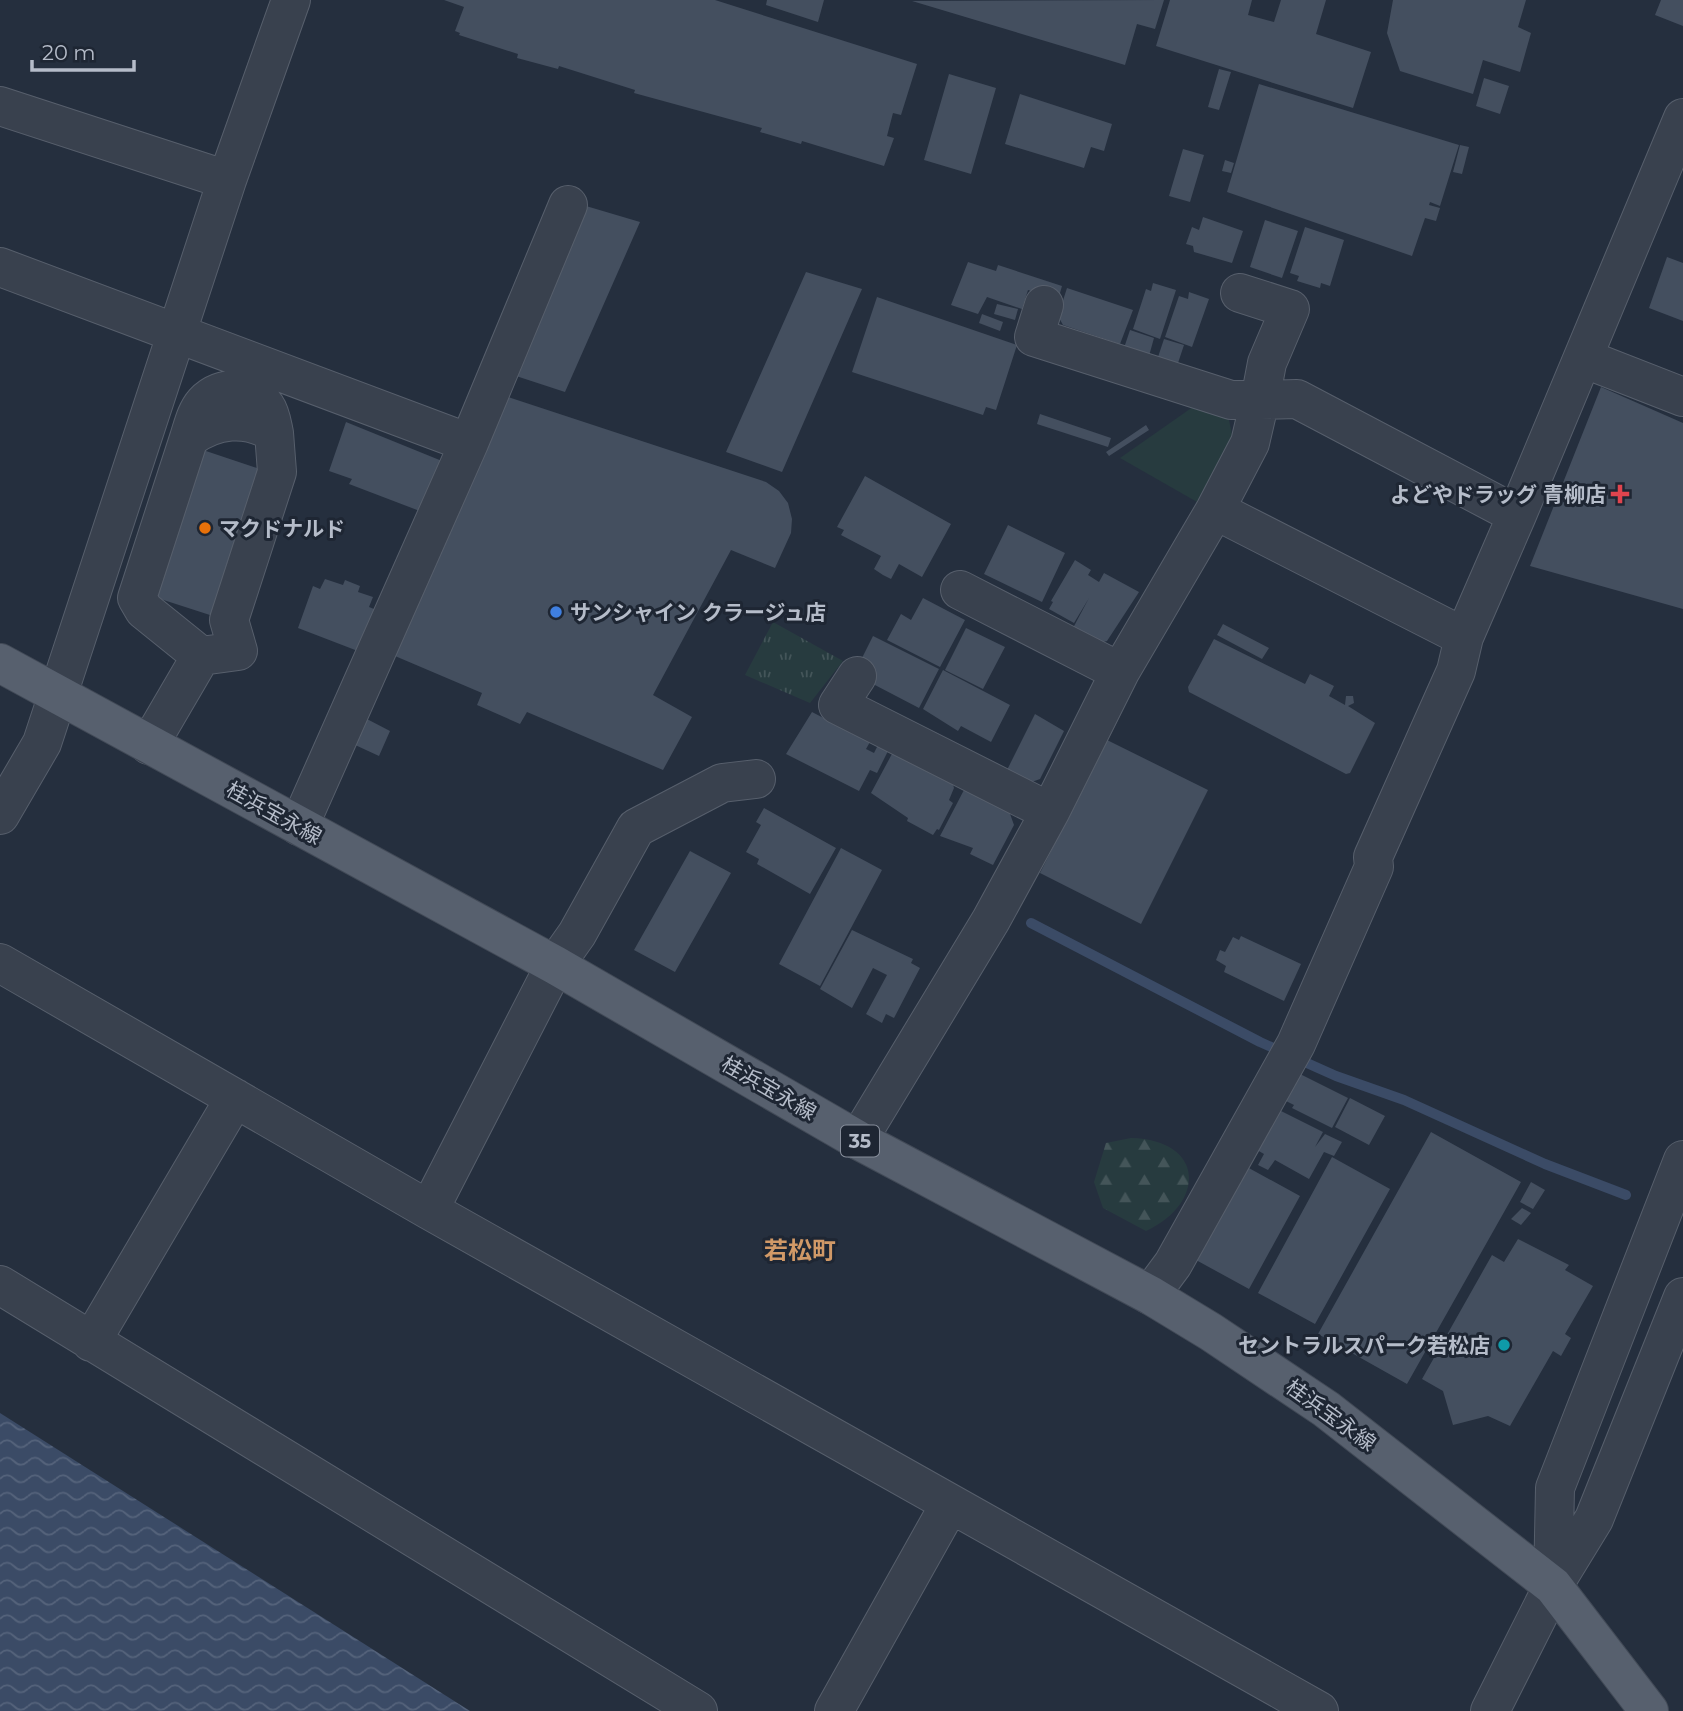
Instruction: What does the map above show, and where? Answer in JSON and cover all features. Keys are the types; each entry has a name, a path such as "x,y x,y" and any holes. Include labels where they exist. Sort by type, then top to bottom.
{"main road":[{"name":"桂浜宝永線","path":"0,663 555,965 858,1140 1150,1295 1211,1332 1326,1409 1553,1586 1649,1711"}],"street":[{"path":"0,815 42,743 59,697 176,333 291,0"},
{"path":"0,106 227,180"},
{"path":"1150,1295 1173,1264 1291,1054 1374,867 1373,858 1456,671 1464,637 1683,118"},
{"path":"299,826 468,443 568,205"},
{"path":"0,267 468,443"},
{"path":"858,1140 990,920 1050,812 1120,673 1215,510 1250,443 1267,363 1290,309 1240,293"},
{"path":"1044,305 1034,337 1231,400 1297,399 1517,515"},
{"path":"1583,358 1683,397"},
{"path":"214,422 252,422 274,433 277,472 229,620 238,651 201,656 144,610 137,598 189,438 214,422"},
{"path":"1215,510 1464,637"},
{"path":"960,590 1120,673"},
{"path":"149,746 201,656"},
{"path":"857,676 838,705 1050,812"},
{"path":"429,1210 555,965 576,934 636,828 722,783 755,779"},
{"path":"0,963 429,1210 1319,1711"},
{"path":"91,1342 235,1098"},
{"path":"1553,1586 1555,1488 1683,1160"},
{"path":"0,1284 698,1711"},
{"path":"1490,1711 1553,1586 1594,1519 1683,1297"},
{"path":"834,1711 950,1504"}],"green space":[{"path":"1197,404 1229,420 1233,439 1197,502 1120,458"},
{"path":"773,622 843,661 810,703 745,675"},
{"path":"1131,1138 1155,1141 1173,1149 1184,1161 1189,1175 1187,1190 1179,1205 1166,1219 1146,1231 1103,1208 1094,1182 1106,1143"}],"water":[{"path":"0,1413 470,1711 0,1711"}],"building":[{"path":"444,0 715,0 917,64 901,115 893,113 887,136 894,138 884,166 802,141 801,144 760,132 762,128 634,93 635,90 559,66 558,69 517,58 518,54 459,35 460,33 455,31 464,7"},
{"path":"767,0 824,0 818,22 766,5"},
{"path":"1164,0 1155,29 1137,24 1125,65 912,1"},
{"path":"1170,0 1252,0 1248,15 1274,22 1281,0 1326,0 1316,34 1371,52 1353,108 1156,46"},
{"path":"1393,0 1526,0 1518,27 1531,33 1520,72 1483,60 1473,94 1400,71 1387,33"},
{"path":"1661,0 1683,0 1683,26 1655,15"},
{"path":"1219,69 1231,72 1219,110 1208,107"},
{"path":"949,74 996,88 971,174 924,160"},
{"path":"1484,78 1509,86 1500,114 1476,106"},
{"path":"1259,84 1459,145 1440,206 1430,202 1429,205 1440,208 1436,221 1425,218 1412,256 1227,192"},
{"path":"1020,94 1112,124 1104,151 1091,147 1084,168 1005,144"},
{"path":"1460,145 1469,147 1462,174 1453,172"},
{"path":"1183,149 1204,155 1190,202 1169,196"},
{"path":"1225,160 1234,163 1231,173 1222,171"},
{"path":"586,206 640,222 565,392 513,375"},
{"path":"1203,217 1243,231 1232,263 1194,252 1193,246 1186,244 1192,227 1199,230"},
{"path":"1265,220 1298,231 1282,278 1250,267"},
{"path":"1305,227 1344,240 1330,286 1321,283 1320,288 1297,281 1299,276 1290,273"},
{"path":"1667,257 1683,263 1683,321 1649,308"},
{"path":"968,262 996,271 998,265 1062,286 1058,300 1028,290 1022,309 987,297 978,314 951,305"},
{"path":"806,272 862,289 782,472 726,452"},
{"path":"1153,283 1176,290 1160,339 1133,329 1146,289 1151,291"},
{"path":"1067,288 1133,310 1120,344 1063,325 1058,316"},
{"path":"1189,292 1209,299 1192,347 1165,337 1179,296 1188,299"},
{"path":"877,297 1017,345 996,410 986,407 983,415 852,372"},
{"path":"997,304 1018,309 1015,320 994,314"},
{"path":"982,314 1003,322 1000,331 979,323"},
{"path":"1130,330 1154,338 1149,356 1124,348"},
{"path":"1164,339 1184,345 1177,366 1157,360"},
{"name":"よどやドラッグ 青柳店","path":"1601,387 1683,423 1683,609 1530,566"},
{"name":"サンシャイン クラージュ店","path":"505,396 766,482 779,491 788,503 792,519 791,533 775,568 731,550 653,695 692,717 663,770 527,712 520,724 477,705 482,693 395,656"},
{"path":"1040,414 1111,438 1108,447 1037,424"},
{"path":"346,422 442,461 425,513 349,484 352,479 329,471"},
{"path":"1146,425 1149,430 1109,456 1106,452"},
{"name":"マクドナルド","path":"197,448 266,471 213,616 145,594"},
{"path":"865,476 951,524 922,577 899,564 891,579 883,575 874,569 881,556 841,535 844,530 837,527"},
{"path":"1008,525 1065,553 1042,602 984,574"},
{"path":"1075,560 1091,570 1088,575 1099,582 1104,573 1139,592 1107,641 1100,643 1073,628 1089,598 1074,623 1049,609"},
{"path":"325,579 343,585 345,580 360,586 358,592 373,597 369,607 379,611 363,653 298,628 313,586 320,589"},
{"path":"923,598 965,620 940,667 887,640 901,614 911,620"},
{"path":"1223,624 1269,648 1262,659 1217,635"},
{"path":"966,628 1005,647 983,689 945,670"},
{"path":"873,636 939,669 919,708 873,684 858,666"},
{"path":"1214,639 1305,684 1310,674 1334,686 1329,696 1345,705 1346,696 1353,696 1354,703 1348,706 1375,723 1350,773 1346,774 1189,692 1188,687"},
{"path":"943,670 1010,705 991,742 961,726 958,731 923,709"},
{"path":"812,712 870,742 866,749 874,753 878,745 889,749 877,773 870,770 859,791 786,754"},
{"path":"1035,714 1064,731 1040,779 1026,784 1005,774"},
{"path":"365,718 390,731 379,756 353,744"},
{"path":"1107,740 1208,790 1141,924 1040,873"},
{"path":"893,752 952,781 954,788 949,800 953,803 939,830 933,835 907,821 908,818 871,793"},
{"path":"965,788 1009,811 1014,825 993,865 970,854 973,848 940,836"},
{"path":"764,808 836,848 810,894 757,864 759,859 746,852 761,825 756,822"},
{"path":"841,848 882,870 820,986 779,964"},
{"path":"690,851 731,873 675,972 634,950"},
{"path":"852,930 913,959 911,963 920,968 894,1018 886,1014 882,1023 866,1014 887,975 873,968 852,1008 820,989"},
{"path":"1241,936 1301,964 1284,1001 1224,972 1226,966 1216,960 1220,950 1225,952 1233,937 1239,940"},
{"path":"1300,1074 1348,1098 1332,1128 1292,1108 1294,1105 1286,1101"},
{"path":"1350,1098 1385,1116 1369,1145 1335,1127"},
{"path":"1277,1109 1323,1132 1315,1147 1325,1134 1342,1142 1334,1156 1324,1152 1309,1179 1275,1160 1268,1170 1258,1165 1264,1154 1257,1150"},
{"path":"1431,1132 1521,1182 1407,1384 1318,1334"},
{"path":"1332,1157 1390,1189 1315,1324 1258,1293"},
{"path":"1247,1167 1300,1196 1249,1289 1196,1260"},
{"path":"1531,1182 1545,1190 1533,1209 1520,1202"},
{"path":"1522,1208 1531,1213 1521,1225 1511,1219"},
{"name":"セントラルスパーク若松店","path":"1518,1239 1569,1265 1565,1270 1593,1286 1565,1334 1571,1338 1561,1356 1553,1351 1510,1426 1488,1416 1453,1425 1443,1391 1422,1379 1492,1255 1504,1262"}],"waterway":[{"path":"1031,923 1260,1042 1336,1076 1404,1100 1545,1164 1626,1195"}],"place":[{"name":"よどやドラッグ 青柳店","path":"1620,494"},
{"name":"マクドナルド","path":"205,528"},
{"name":"サンシャイン クラージュ店","path":"556,612"},
{"name":"セントラルスパーク若松店","path":"1504,1345"}],"district":[{"name":"若松町","path":"800,1250"}]}
